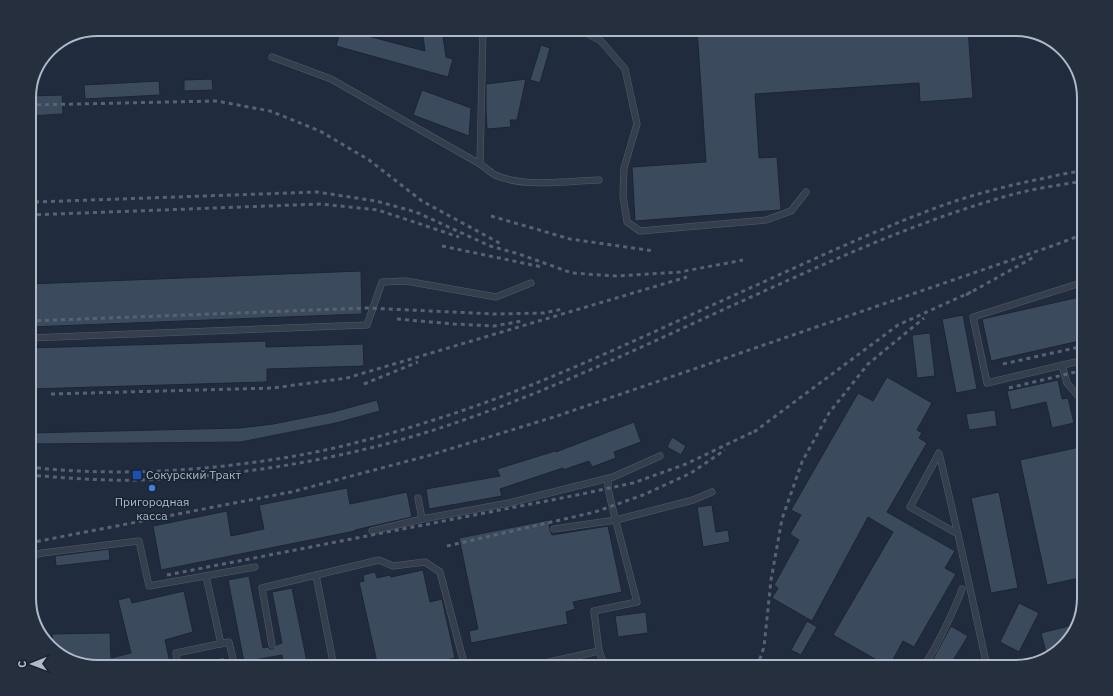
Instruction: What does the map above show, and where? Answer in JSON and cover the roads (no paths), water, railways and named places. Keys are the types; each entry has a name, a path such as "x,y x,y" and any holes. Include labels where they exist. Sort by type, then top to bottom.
{"lane":[{"path":"480,164 483,36"},
{"path":"592,36 602,41 625,69 637,124 624,168 623,196 627,222 640,231 766,220 791,211 806,192"},
{"path":"272,57 331,79 480,164 494,174 509,179 527,182 599,180"},
{"path":"36,338 367,325 382,282 406,281 496,297 531,283"},
{"path":"1077,284 973,317 988,383 1077,362"},
{"path":"1062,365 1067,383 1077,395"},
{"path":"958,534 910,506 939,453 958,534 985,660"},
{"path":"372,531 422,519 509,504 608,479 660,456"},
{"path":"602,660 599,651 594,611 637,602 608,488 608,479"},
{"path":"554,529 616,520 693,500 712,492"},
{"path":"418,498 422,519"},
{"path":"36,554 139,542 148,586 255,567"},
{"path":"272,645 262,588 379,560 393,566 425,562 440,572 463,660"},
{"path":"316,575 333,660"},
{"path":"206,576 221,644"},
{"path":"926,660 935,646 962,590"},
{"path":"177,660 176,653 229,642 233,660"},
{"path":"558,660 599,651"}],"railway":[{"path":"36,105 217,101 270,111 320,131 369,160 422,201 503,245"},
{"path":"36,468 95,472 196,469 295,456 371,439 446,416 526,387 604,354 848,244 938,207 1001,188 1077,172"},
{"path":"36,476 126,480 179,478 298,463 376,447 487,412 557,384 832,261 901,232 1007,196 1035,189 1077,182"},
{"path":"36,202 317,192 376,201 416,212 490,246 519,254 572,273 616,276 680,272 743,260"},
{"path":"36,215 321,204 378,210 459,237"},
{"path":"491,216 570,239 654,251"},
{"path":"36,542 291,492 427,456 557,416 1077,237"},
{"path":"442,246 542,267"},
{"path":"966,295 1034,257"},
{"path":"51,394 273,388 347,378 687,277"},
{"path":"754,432 898,325 971,292"},
{"path":"36,321 367,308 495,314 544,313 563,309"},
{"path":"759,660 764,647 771,580 782,519 802,462 829,413 868,364 924,318"},
{"path":"397,319 494,326 522,321"},
{"path":"1003,364 1077,348"},
{"path":"364,384 418,362"},
{"path":"1009,388 1077,372"},
{"path":"167,575 633,483 686,464 757,430"},
{"path":"447,546 595,512 643,495 691,473 725,450"}],"place":[{"name":"Сокурский Тракт","path":"137,475"},
{"name":"Пригородная касса","path":"152,488"}]}
